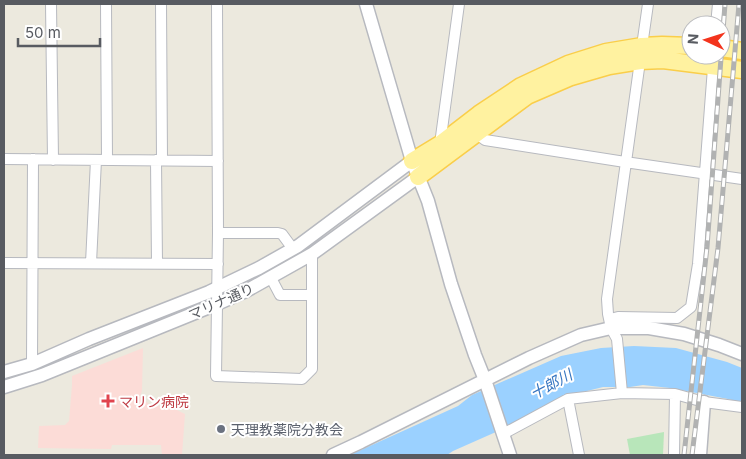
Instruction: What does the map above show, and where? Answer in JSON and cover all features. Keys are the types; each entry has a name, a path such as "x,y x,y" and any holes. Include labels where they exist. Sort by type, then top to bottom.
{"main road":[{"path":"418,177 527,96 562,80 609,66 662,45 681,46"},
{"path":"412,161 440,144 479,114 521,86 568,64 606,52 641,54 663,60 681,60"},
{"path":"728,65 742,70"}],"street":[{"path":"52,4 53,160"},
{"path":"106,4 107,160"},
{"path":"157,263 161,4"},
{"path":"217,4 218,264 216,376 302,379 312,369 312,254"},
{"path":"366,4 412,161 428,201 451,284 510,455"},
{"path":"440,144 459,4"},
{"path":"621,389 607,299 648,4"},
{"path":"613,329 618,317 677,318 691,307 698,264 714,65"},
{"path":"477,134 485,140 742,179"},
{"path":"4,159 218,161"},
{"path":"32,364 34,263 33,159"},
{"path":"91,263 96,160"},
{"name":"マリナ通り","path":"4,372 32,364 89,338 217,288 252,272 298,246 412,161"},
{"name":"マリナ通り","path":"4,387 42,375 216,304 272,278 312,254 418,177"},
{"path":"218,234 278,233 282,234 292,249"},
{"path":"4,263 218,264"},
{"path":"272,278 280,295 312,295"},
{"path":"333,455 529,358 581,335 613,329 649,328 684,334 742,354"},
{"path":"504,434 568,399 621,389 675,394 704,402 742,407"},
{"path":"674,455 675,394"},
{"path":"568,399 579,455"},
{"path":"700,455 704,402"}],"shaded area":[{"name":"マリン病院","path":"143,348 142,391 140,396 150,405 173,408 185,414 182,455 162,455 161,445 112,445 111,449 38,448 39,426 65,425 69,421 72,376"}],"green space":[{"path":"664,432 663,455 630,455 627,439"}],"water":[{"name":"十郎川","path":"634,346 676,348 742,368 742,403 670,388 643,385 603,387 559,398 514,424 447,455 350,455 458,406 472,395 561,356 601,348"}],"railway":[{"path":"684,455 707,247 725,4"},
{"path":"692,455 718,248 739,4"}],"place":[{"name":"マリン病院","path":"108,401"},
{"name":"天理教薬院分教会","path":"221,429"}]}
